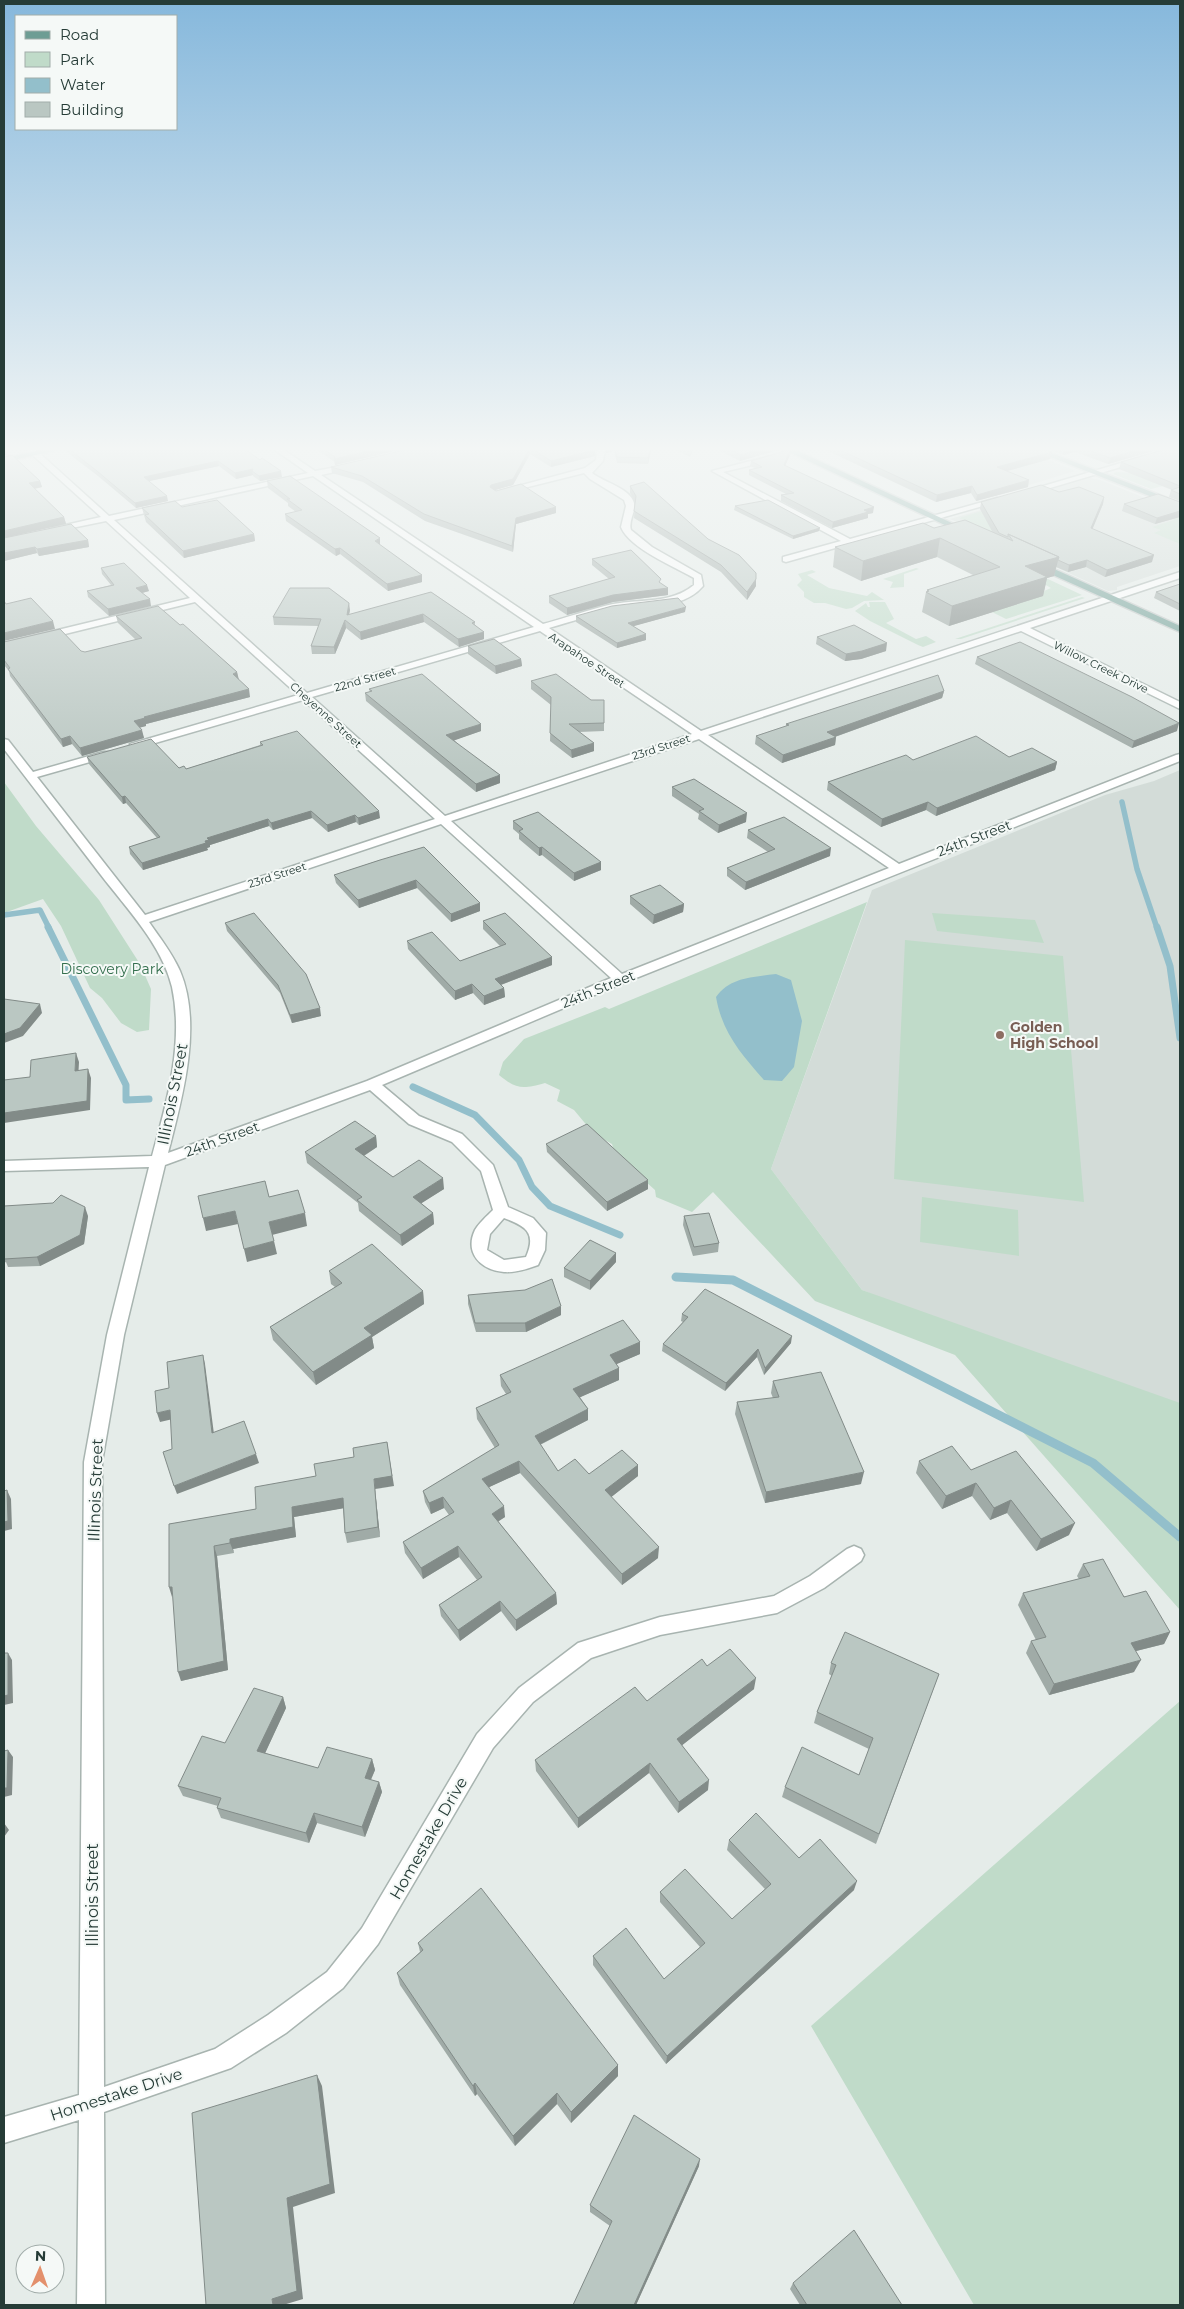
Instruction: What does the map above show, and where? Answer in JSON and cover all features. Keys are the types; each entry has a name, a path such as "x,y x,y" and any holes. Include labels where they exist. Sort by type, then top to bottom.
{"main road":[{"path":"1025,558 1180,629"}],"street":[{"name":"Cheyenne Street","path":"151,558 621,980"},
{"name":"Arapahoe Street","path":"437,558 896,868"},
{"name":"22nd Street","path":"30,776 613,607 686,597 699,586 698,577 665,558"},
{"path":"786,559 791,558"},
{"name":"23rd Street","path":"142,920 1180,574"},
{"path":"4,646 196,599"},
{"name":"Willow Creek Drive","path":"1022,628 1180,706"},
{"name":"Illinois Street","path":"4,742 142,920 173,969 179,989 183,1035 178,1084 160,1160 146,1208 101,1405 93,1462 91,2305"},
{"name":"24th Street","path":"4,1166 160,1160 372,1084 896,868 1180,757"},
{"path":"372,1084 414,1120 457,1138 488,1170 501,1211"},
{"name":"Homestake Drive","path":"4,2130 91,2104 222,2059 277,2024 335,1980 370,1936 484,1740 526,1695 585,1650 660,1626 777,1604 817,1582 854,1555"}],"shaded area":[{"path":"1035,558 1180,558 1180,566 1117,587 1117,590 1108,591"},
{"name":"Golden High School","path":"1180,770 1180,1404 966,1332 862,1290 771,1169 872,890 1105,795 1154,781"}],"green space":[{"path":"999,558 1003,558 1082,595 1006,619 990,611 1004,608 1051,588"},
{"path":"916,568 919,569 904,574 904,587 890,588 893,582 883,579"},
{"path":"812,570 816,572 807,575 829,588 867,596 872,592 884,600 864,601 852,608 846,609 825,603 814,603 804,597 804,592 797,585 802,580 798,574"},
{"path":"1082,597 1085,598 961,639 955,639"},
{"path":"869,602 885,602 894,619 886,623 916,639 926,636 936,642 923,647 870,621 855,611 866,603 870,607"},
{"name":"Discovery Park","path":"4,782 36,826 99,900 140,964 151,989 149,1030 137,1032 121,1023 102,998 90,988 61,926 43,899 4,913"},
{"path":"867,902 771,1169 862,1290 1180,1403 1180,1610 955,1355 815,1301 713,1192 692,1212 656,1197 655,1190 615,1154 612,1144 594,1134 574,1110 557,1101 560,1090 545,1083 520,1087 499,1075 503,1062 524,1039 605,1007 609,1009"},
{"path":"932,913 1035,920 1044,943 937,931"},
{"path":"905,940 1063,956 1084,1202 894,1179"},
{"path":"922,1197 1018,1210 1019,1256 920,1242"},
{"path":"1180,1701 1180,2305 974,2305 811,2026"}],"water":[{"path":"776,974 791,980 802,1021 794,1067 782,1081 764,1080 748,1061 728,1032 716,997 728,985 735,982 751,977"}],"building":[{"path":"353,558 398,558 422,575 387,584"},
{"path":"639,558 661,579 659,582 668,588 613,595 567,608 549,596 615,577 592,559"},
{"path":"709,558 742,558 756,573 756,579 747,592 721,565"},
{"path":"857,558 874,558 863,561"},
{"path":"981,558 1056,558 1025,566 1047,577 952,606 926,592 929,591 927,590 1000,567"},
{"path":"1059,558 1145,558 1107,570 1087,560 1069,565 1058,560"},
{"path":"124,563 147,585 136,588 150,599 108,609 87,591 114,585 101,568"},
{"path":"1180,584 1180,604 1156,592"},
{"path":"290,588 329,588 349,603 347,615 431,592 475,622 472,623 484,632 458,639 423,614 360,632 345,620 334,647 311,646 321,619 273,617"},
{"path":"31,598 53,621 4,633 4,601 6,604"},
{"path":"678,598 686,607 628,623 646,634 617,643 576,616 612,606"},
{"path":"158,606 180,625 183,624 237,672 233,674 249,689 144,717 134,721 142,730 80,748 70,736 61,739 8,669 10,668 4,660 4,642 60,629 81,651 85,652 142,638 116,616"},
{"path":"854,625 887,643 846,654 817,637"},
{"path":"494,639 521,659 495,666 468,646"},
{"path":"1020,642 1132,697 1179,723 1134,741 977,657"},
{"path":"422,674 481,724 446,735 500,775 476,784 365,693 372,691 369,689"},
{"path":"556,674 591,700 604,700 604,723 569,724 594,743 571,750 550,733 551,697 531,681"},
{"path":"938,675 944,691 827,732 836,737 783,755 756,736 789,725 786,724"},
{"path":"297,731 379,811 358,818 355,815 327,825 311,811 271,823 268,819 207,838 209,840 205,841 206,843 142,863 129,847 160,837 125,796 122,797 87,757 151,739 179,768 184,766 186,769 263,745 260,742"},
{"path":"976,736 1009,757 1032,748 1057,762 937,808 928,802 882,819 828,782 906,755 913,760"},
{"path":"694,779 747,813 719,825 699,811 704,809 672,787"},
{"path":"538,812 601,862 574,873 542,847 539,848 519,831 523,829 513,821"},
{"path":"784,817 831,848 746,882 727,868 775,849 748,830"},
{"path":"424,847 480,903 451,914 416,880 358,900 334,875 380,860"},
{"path":"660,885 684,904 654,915 630,896"},
{"path":"254,913 306,974 320,1008 290,1015 278,985 225,923"},
{"path":"505,913 552,957 495,979 504,988 484,996 472,984 455,991 407,941 432,932 460,961 506,944 483,921"},
{"path":"4,999 40,1004 20,1028 4,1034"},
{"path":"76,1053 75,1071 88,1069 87,1101 4,1113 4,1080 30,1077 31,1060"},
{"path":"355,1121 376,1136 355,1149 393,1177 419,1160 443,1178 413,1197 433,1213 400,1235 357,1200 362,1197 305,1152"},
{"path":"587,1124 648,1180 607,1202 546,1144"},
{"path":"265,1181 269,1197 298,1190 305,1213 269,1222 274,1241 244,1249 235,1211 203,1218 198,1196"},
{"path":"61,1195 85,1207 80,1235 37,1257 4,1259 4,1206 53,1203"},
{"path":"709,1213 719,1243 694,1247 684,1216"},
{"path":"590,1240 616,1253 590,1281 564,1268"},
{"path":"372,1244 423,1291 364,1328 372,1335 313,1372 270,1327 342,1283 329,1271"},
{"path":"552,1279 561,1306 525,1323 475,1323 468,1295 525,1290"},
{"path":"705,1289 792,1336 765,1368 758,1349 726,1383 663,1344 688,1317 682,1314"},
{"path":"623,1320 640,1342 610,1355 619,1368 573,1389 588,1409 535,1436 558,1471 575,1459 589,1474 622,1450 638,1465 605,1490 659,1547 622,1574 519,1461 482,1479 504,1506 492,1514 556,1593 516,1620 500,1601 458,1630 439,1605 482,1577 458,1546 421,1568 403,1542 454,1512 443,1497 429,1503 423,1491 499,1445 476,1408 511,1392 500,1375"},
{"path":"203,1355 212,1433 244,1421 256,1454 174,1486 163,1452 172,1449 170,1410 157,1413 155,1391 169,1388 167,1362"},
{"path":"821,1372 864,1472 766,1492 737,1402 779,1397 773,1381"},
{"path":"387,1442 392,1476 374,1479 378,1527 345,1533 343,1498 292,1507 293,1527 230,1539 230,1543 214,1546 224,1661 178,1672 172,1587 169,1587 169,1524 256,1509 255,1487 316,1476 314,1464 354,1457 353,1448"},
{"path":"952,1446 971,1470 1016,1451 1075,1523 1041,1539 1011,1500 994,1508 976,1483 946,1496 919,1461"},
{"path":"7,1490 8,1521 4,1522 4,1491"},
{"path":"1103,1559 1124,1597 1146,1591 1170,1632 1131,1643 1141,1660 1054,1684 1031,1641 1046,1637 1023,1593 1090,1576 1083,1564"},
{"path":"845,1632 939,1674 879,1834 785,1787 802,1747 859,1775 873,1738 817,1712 836,1665 831,1663"},
{"path":"730,1649 756,1678 677,1739 709,1780 679,1802 650,1763 578,1818 535,1760 635,1687 647,1701 702,1659 707,1666"},
{"path":"4,1653 8,1653 8,1695 4,1696"},
{"path":"254,1688 283,1697 257,1751 318,1768 327,1747 372,1759 365,1778 379,1782 362,1827 314,1813 306,1833 217,1808 221,1798 178,1786 202,1736 225,1743"},
{"path":"8,1750 7,1788 4,1788 4,1751"},
{"path":"756,1813 799,1858 820,1839 857,1881 667,2056 593,1956 626,1928 664,1979 705,1943 660,1892 685,1869 732,1919 771,1884 729,1840"},
{"path":"481,1888 618,2065 571,2112 557,2093 513,2136 475,2083 473,2086 397,1973 423,1950 418,1943"},
{"path":"317,2075 330,2184 287,2198 297,2291 272,2299 273,2305 206,2305 192,2113"},
{"path":"634,2115 700,2159 634,2305 573,2305 612,2221 590,2205"},
{"path":"854,2230 902,2305 807,2305 793,2283"}],"waterway":[{"path":"1122,802 1137,869 1157,928"},
{"path":"4,915 40,910 49,928"},
{"path":"48,927 126,1085 126,1100 149,1099"},
{"path":"1157,927 1170,966 1180,1038"},
{"path":"413,1087 475,1115 519,1160 532,1187 550,1206 620,1235"},
{"path":"676,1277 733,1280 1093,1463 1180,1537"}],"place":[{"name":"Golden High School","path":"1000,1035"}]}
